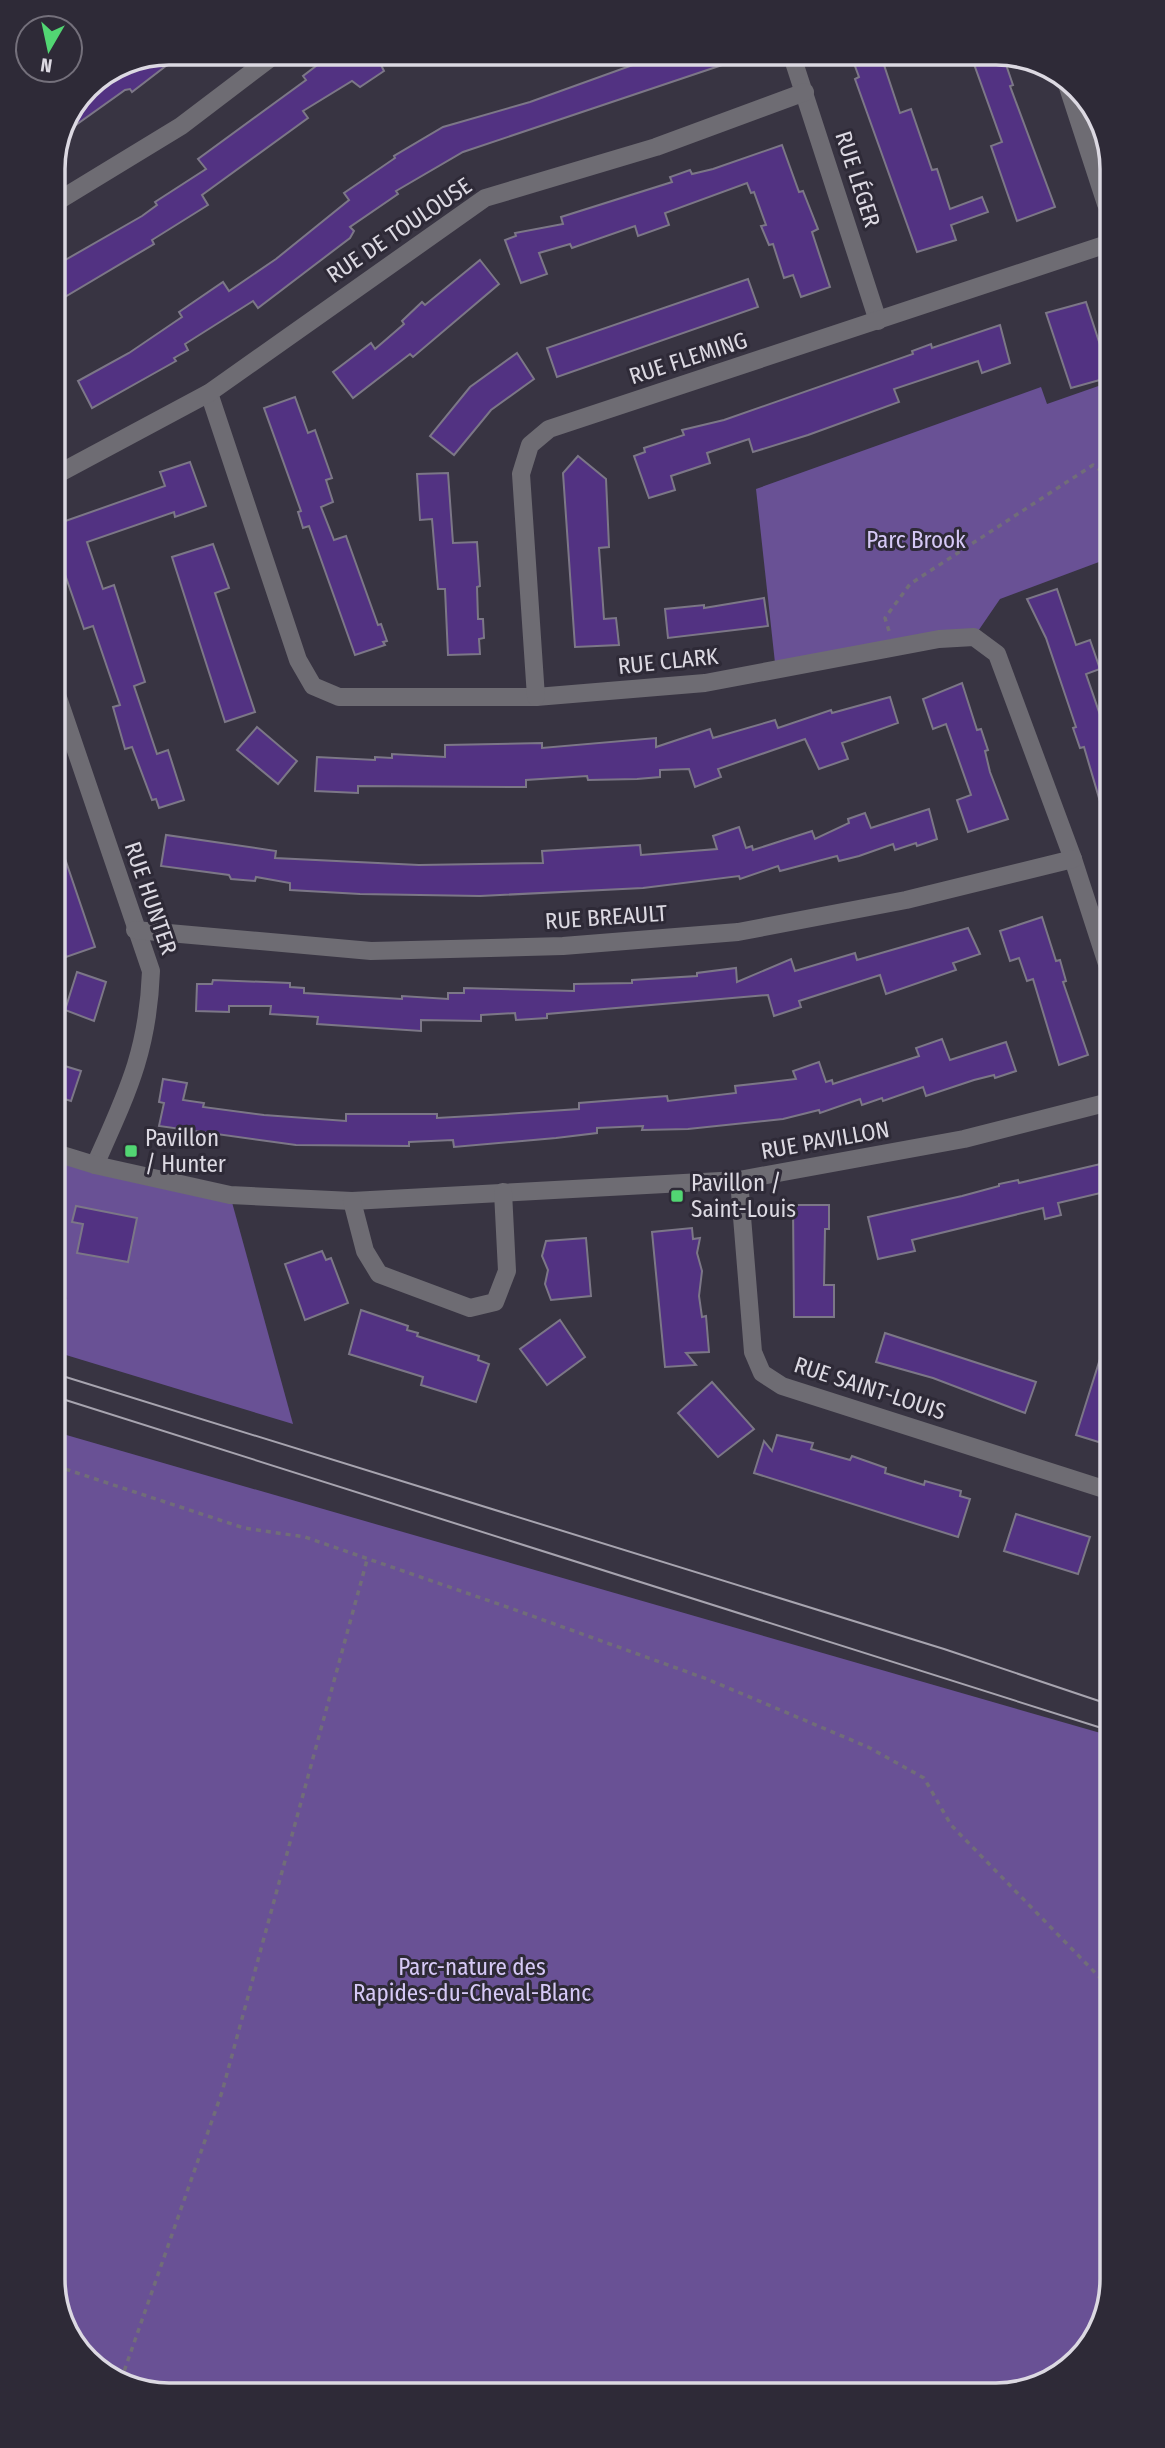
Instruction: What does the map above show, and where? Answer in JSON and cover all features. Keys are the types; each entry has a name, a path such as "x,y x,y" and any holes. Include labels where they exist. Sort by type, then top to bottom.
{"street":[{"path":"65,197 181,126 260,65"},
{"name":"RUE LÉGER","path":"796,65 878,321"},
{"name":"RUE DE TOULOUSE","path":"65,470 209,393 485,198 656,147 804,92"},
{"path":"1071,96 1100,186"},
{"name":"RUE FLEMING","path":"536,697 521,474 530,445 549,429 1100,246"},
{"name":"RUE CLARK","path":"209,393 298,660 313,686 340,697 536,697 705,683 895,650 939,639 974,637 997,654 1073,859 1100,942"},
{"name":"RUE HUNTER","path":"65,719 151,971 149,1016 136,1072 95,1165"},
{"name":"RUE BREAULT","path":"135,930 371,951 563,946 738,932 906,900 1073,859"},
{"name":"RUE PAVILLON","path":"65,1156 230,1195 352,1201 739,1180 964,1139 1100,1104"},
{"name":"RUE SAINT-LOUIS","path":"739,1180 753,1352 762,1373 782,1386 1100,1488"},
{"path":"352,1201 365,1251 379,1274 470,1308 495,1302 507,1270 503,1192"}],"path":[{"path":"895,650 885,618 910,584 1093,465 1100,470"},
{"path":"65,1469 244,1528 305,1537 707,1679 868,1747 924,1778 951,1825 1100,1978"},
{"path":"124,2372 222,2092 367,1560"}],"green space":[{"name":"Parc Brook","path":"1100,385 1100,562 1000,599 974,637 776,672 756,489 1041,387 1047,404"},
{"path":"65,1155 230,1195 293,1424 65,1355"},
{"name":"Parc-nature des Rapides-du-Cheval-Blanc","path":"65,1435 1100,1733 1100,2280 1095,2313 1075,2348 1060,2362 1030,2378 997,2383 162,2383 141,2380 105,2362 90,2348 75,2325 67,2300 65,2280"}],"building":[{"path":"167,65 132,92 130,89 75,126 95,95 111,82 148,67"},
{"path":"317,65 381,65 384,71 360,87 352,81 303,111 308,118 202,195 208,205 152,240 154,244 65,297 65,260 142,216 157,205 155,202 206,169 198,159 306,80 303,76"},
{"path":"633,65 722,65 463,152 396,191 398,194 350,227 354,231 350,238 258,308 253,301 185,344 188,350 174,358 176,361 92,408 78,381 129,353 182,317 179,312 223,282 229,291 276,259 349,200 344,193 395,158 394,156 443,127 530,102"},
{"path":"855,65 884,65 900,113 911,109 932,170 937,169 950,209 982,197 988,212 951,225 956,240 917,252 855,79 859,77"},
{"path":"974,65 1006,65 1013,85 1010,86 1055,207 1017,221 991,146 1002,142"},
{"path":"782,145 799,192 803,191 818,229 812,232 830,287 801,297 793,275 784,278 773,244 769,245 761,226 766,225 754,192 751,193 747,183 665,213 669,225 638,236 635,226 572,248 570,244 539,253 547,274 521,283 505,240 516,236 515,233 563,224 561,217 672,182 670,177 690,170 692,174 713,169"},
{"path":"480,260 499,284 413,357 410,354 353,398 333,372 371,343 375,349 404,324 402,321 422,302 425,305"},
{"path":"748,279 758,307 557,377 547,348"},
{"path":"1086,302 1100,345 1100,380 1071,388 1046,313"},
{"path":"1000,325 1010,363 982,373 978,361 894,389 899,402 753,452 749,439 707,453 710,463 671,476 675,490 649,498 634,456 645,452 644,448 684,435 682,430 724,420 913,354 912,351 931,344 932,348"},
{"path":"517,353 534,379 491,410 454,455 430,436 470,387"},
{"path":"295,397 308,433 315,430 332,478 326,480 333,502 321,507 334,540 346,536 378,625 381,624 387,641 383,642 385,645 355,655 309,526 303,528 298,512 301,511 264,408"},
{"path":"578,456 606,479 609,547 599,548 604,619 616,618 619,645 575,647 563,473"},
{"path":"190,462 206,506 175,517 174,512 87,542 103,589 114,585 145,682 134,686 157,754 168,750 184,800 159,808 156,799 152,800 132,747 125,749 113,707 120,705 93,626 84,629 65,575 65,521 165,486 160,472"},
{"path":"448,473 453,543 477,542 480,586 477,587 478,619 483,619 484,638 479,639 480,654 448,655 445,589 438,589 432,519 420,520 417,474"},
{"path":"213,544 229,588 215,593 255,712 225,722 172,557"},
{"path":"1057,589 1076,645 1090,640 1100,669 1086,674 1100,715 1100,801 1084,747 1080,748 1073,728 1076,727 1046,638 1027,599"},
{"path":"764,598 768,626 668,638 665,609 704,605 704,608"},
{"path":"962,683 977,730 981,729 988,750 985,751 990,772 1008,819 968,832 957,800 971,795 946,724 933,729 923,699"},
{"path":"890,697 898,723 842,743 848,759 819,769 805,739 718,769 721,777 695,787 689,769 660,770 660,777 637,779 588,780 587,776 526,780 526,787 358,786 358,793 315,791 317,757 375,760 375,757 392,758 392,754 445,757 445,745 542,743 542,748 656,738 656,747 710,729 713,738 775,720 778,728 831,710 832,713"},
{"path":"257,727 297,761 278,784 237,750"},
{"path":"929,809 937,839 917,846 916,843 895,850 893,844 839,861 837,856 780,871 778,866 740,879 739,876 643,888 480,896 360,894 290,890 290,883 256,877 255,881 231,879 229,875 161,866 166,835 276,851 275,858 419,865 543,863 542,851 640,845 641,855 717,849 713,836 739,827 746,848 752,846 753,850 812,831 815,839 849,823 848,819 865,813 871,828"},
{"path":"65,859 95,947 66,957 65,954"},
{"path":"1042,917 1056,961 1060,960 1066,981 1063,982 1088,1055 1059,1065 1033,979 1027,981 1019,958 1010,961 1000,931"},
{"path":"968,928 980,954 953,963 956,970 886,994 880,975 799,1001 801,1007 774,1016 768,995 547,1014 547,1018 516,1020 515,1013 481,1015 481,1021 421,1020 421,1031 317,1024 318,1017 270,1014 271,1006 229,1006 229,1012 196,1011 197,984 212,984 213,980 290,983 290,987 304,988 304,993 402,999 402,996 448,999 448,993 464,993 464,988 574,991 574,984 632,983 632,980 697,976 697,973 736,968 737,982 791,959 795,971 855,953 857,960"},
{"path":"77,972 106,982 94,1021 65,1010"},
{"path":"942,1039 950,1060 1006,1042 1016,1071 995,1078 994,1075 974,1080 926,1096 923,1087 883,1101 882,1098 862,1105 860,1099 820,1113 819,1110 783,1119 688,1129 642,1130 643,1126 597,1128 597,1133 454,1147 453,1140 409,1142 409,1146 296,1145 159,1126 164,1103 159,1102 163,1079 187,1083 183,1100 204,1103 203,1107 346,1121 346,1114 437,1114 437,1118 579,1109 579,1103 667,1096 668,1101 736,1093 735,1086 796,1079 793,1071 819,1062 826,1082 832,1080 833,1084 919,1056 916,1048"},
{"path":"65,1066 81,1071 71,1101 65,1099"},
{"path":"1100,1164 1100,1193 1058,1203 1061,1215 1045,1219 1043,1208 912,1240 915,1251 878,1259 868,1217 962,1196 999,1184 1018,1180 1019,1183"},
{"path":"793,1205 829,1205 829,1229 825,1229 824,1285 834,1285 834,1317 794,1317"},
{"path":"76,1206 137,1218 128,1262 77,1253 83,1224 72,1222"},
{"path":"692,1228 693,1239 700,1238 697,1253 702,1271 699,1296 702,1317 706,1316 709,1352 686,1353 696,1365 665,1367 652,1232"},
{"path":"586,1238 591,1296 551,1300 545,1284 548,1270 542,1256 546,1241"},
{"path":"322,1251 326,1260 331,1258 348,1303 305,1320 285,1264"},
{"path":"361,1310 408,1326 407,1330 418,1333 417,1336 479,1356 478,1360 489,1364 476,1402 421,1385 423,1377 349,1354"},
{"path":"560,1320 585,1357 547,1385 520,1349"},
{"path":"885,1333 1036,1382 1025,1413 933,1378 876,1362"},
{"path":"1100,1359 1100,1442 1076,1435"},
{"path":"712,1382 754,1429 718,1457 678,1413"},
{"path":"777,1435 813,1443 811,1449 850,1460 852,1456 886,1468 885,1473 924,1485 925,1481 961,1491 960,1496 970,1499 958,1537 754,1473 764,1441 772,1451"},
{"path":"1016,1514 1090,1537 1078,1574 1004,1551"}],"tram line":[{"path":"65,1377 944,1649 1100,1701"},
{"path":"65,1400 1100,1728"}],"place":[{"name":"Pavillon / Hunter","path":"131,1151"},
{"name":"Pavillon / Saint-Louis","path":"677,1196"}]}
